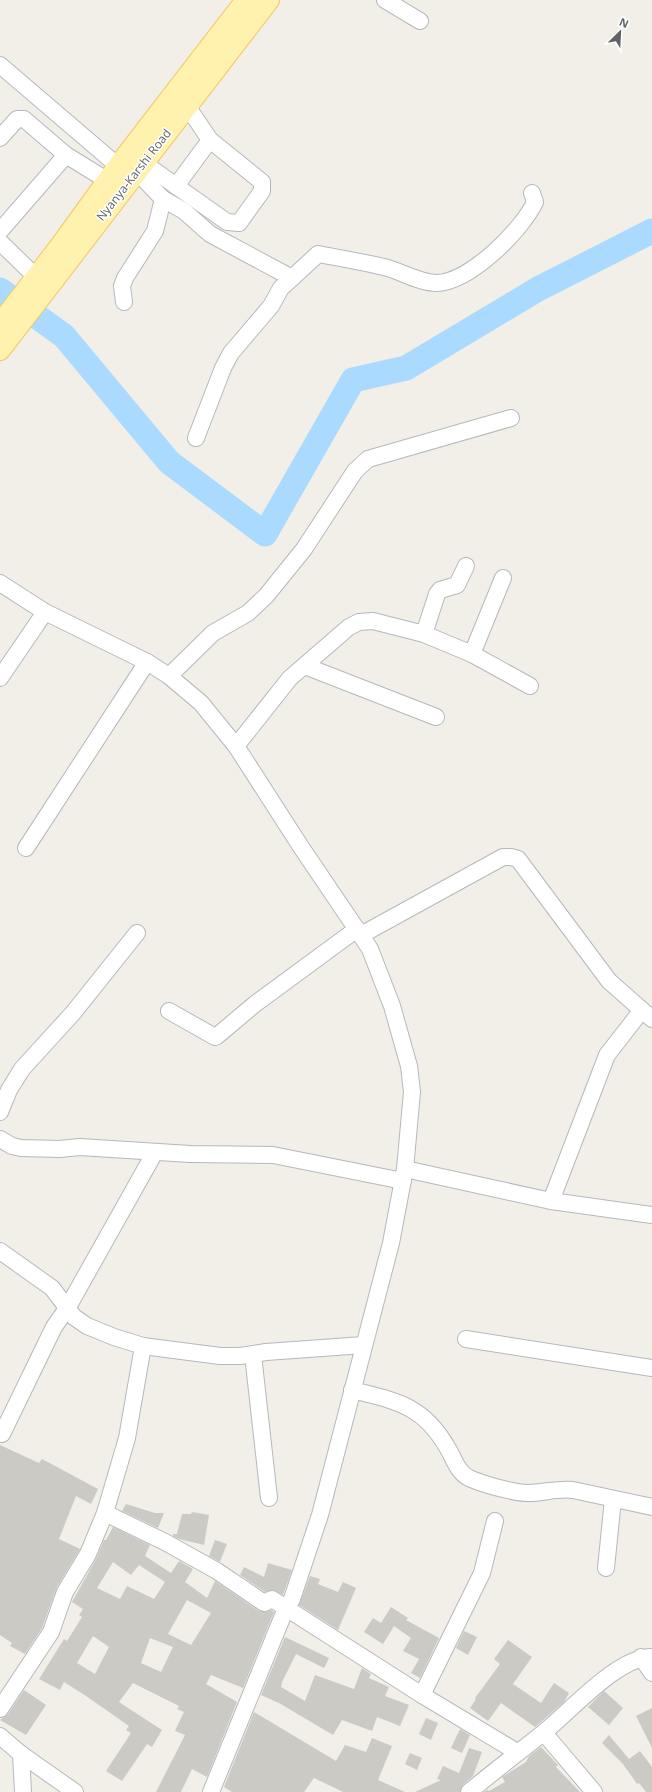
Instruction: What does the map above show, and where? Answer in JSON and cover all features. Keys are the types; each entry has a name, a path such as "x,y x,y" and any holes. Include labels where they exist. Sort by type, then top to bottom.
{"main road":[{"name":"Nyanya-Karshi Road","path":"0,324 36,277 126,170 187,106 269,0"},
{"name":"Nyanya-Karshi Road","path":"0,350 62,270 126,170 242,1"}],"street":[{"path":"385,0 420,20"},
{"path":"0,65 126,170 163,198 184,211 210,234 292,278"},
{"path":"0,138 17,119 24,119 66,155 126,170 176,186 227,222 239,223 262,191 262,182 210,140 187,106"},
{"path":"176,186 210,140"},
{"path":"0,231 66,155"},
{"path":"196,438 223,368 231,353 271,306 281,288 318,254 385,267 436,283 448,281 469,272 506,241 530,212 536,202 532,193"},
{"path":"124,302 122,286 125,278 155,231 163,198"},
{"path":"0,242 36,277"},
{"path":"169,676 213,633 248,613 266,596 304,548 355,471 368,459 512,418"},
{"path":"424,634 437,594 440,590 457,586 466,566"},
{"path":"472,654 503,578"},
{"path":"0,583 45,612 147,662 169,676 201,703 236,746 301,847 370,949 392,1006 409,1066 412,1092 404,1175 391,1243 320,1516 292,1599 286,1608 210,1792"},
{"path":"0,678 45,612"},
{"path":"236,746 290,678 349,627 359,622 373,621 424,634 472,654 530,686"},
{"path":"26,848 147,662"},
{"path":"305,666 436,717"},
{"path":"169,1011 215,1037 218,1036 255,1004 359,932 503,857 518,859 610,981 647,1014 607,1055 551,1201"},
{"path":"0,1112 9,1090 22,1069 74,1013 136,933"},
{"path":"0,1139 12,1146 21,1148 59,1149 80,1147 190,1154 273,1155 404,1175 551,1201 652,1215"},
{"path":"2,1434 54,1327 68,1307 155,1152"},
{"path":"0,1251 52,1288 68,1307 74,1317 87,1326 114,1337 143,1346 220,1356 364,1345"},
{"path":"466,1339 652,1368"},
{"path":"0,1710 51,1632 65,1592 88,1554 105,1513 126,1438 143,1346"},
{"path":"253,1354 269,1498"},
{"path":"352,1390 395,1401 421,1414 447,1446 458,1469 469,1478 517,1492 528,1493 561,1488 652,1507"},
{"path":"606,1568 613,1500"},
{"path":"105,1513 166,1542 218,1571 264,1603 272,1599 422,1695 516,1752"},
{"path":"422,1695 482,1573 495,1521"},
{"path":"469,1792 516,1752 544,1733 618,1669 647,1657 652,1673"},
{"path":"544,1733 594,1792"},
{"path":"0,1736 21,1754 75,1792"},
{"path":"21,1754 22,1792"}],"building":[{"path":"0,1445 39,1463 42,1459 98,1489 91,1504 76,1496 59,1539 80,1549 57,1587 42,1628 25,1654 10,1646 12,1643 0,1635"},
{"path":"126,1504 155,1513 164,1513 158,1528 122,1511"},
{"path":"192,1512 209,1515 204,1545 179,1539 173,1536 173,1534 177,1534 182,1514 191,1514"},
{"path":"113,1527 150,1545 145,1556 171,1573 179,1561 193,1569 185,1582 207,1598 215,1581 259,1611 264,1612 271,1610 274,1612 243,1688 211,1675 206,1684 237,1702 207,1777 192,1769 181,1792 156,1792 185,1735 175,1731 184,1712 177,1709 179,1706 133,1683 119,1702 162,1730 152,1747 147,1744 122,1781 106,1771 131,1733 126,1730 129,1726 64,1682 60,1690 39,1679 64,1639 67,1641 82,1617 79,1615 83,1609 72,1602 96,1559 104,1540 106,1540","holes":["113,1562 131,1575 139,1565 165,1582 154,1599 127,1586 120,1599 97,1588","187,1600 211,1613 191,1645 168,1634","93,1636 109,1647 95,1674 77,1663","150,1638 173,1647 161,1672 141,1663"]},
{"path":"215,1540 227,1544 220,1562 209,1556"},
{"path":"268,1563 292,1570 283,1595 273,1590 265,1592 240,1575 244,1567 264,1577"},
{"path":"310,1576 320,1579 318,1584 338,1592 343,1582 356,1588 338,1630 299,1605"},
{"path":"391,1607 408,1618 406,1620 439,1638 420,1678 411,1673 419,1659 403,1651 411,1638 394,1626 383,1644 364,1632 373,1618 381,1623"},
{"path":"464,1631 477,1637 468,1655 456,1648"},
{"path":"285,1637 329,1658 324,1668 296,1654 281,1687 305,1701 315,1675 354,1689 362,1668 371,1674 369,1678 389,1687 385,1696 409,1705 400,1726 377,1717 372,1731 342,1720 333,1735 279,1703 261,1695"},
{"path":"508,1640 532,1657 513,1684 541,1703 554,1683 569,1693 564,1702 535,1727 501,1703 488,1721 470,1708 476,1699 475,1698 500,1664 494,1659"},
{"path":"24,1690 46,1705 26,1735 0,1720 8,1714"},
{"path":"604,1691 623,1708 609,1725 588,1707"},
{"path":"652,1708 652,1748 636,1716"},
{"path":"254,1712 336,1761 345,1745 366,1752 372,1738 392,1746 378,1780 405,1792 343,1792 314,1778 304,1792 232,1792 224,1787"},
{"path":"426,1718 438,1723 431,1740 419,1734"},
{"path":"460,1729 470,1735 462,1753 451,1748"},
{"path":"609,1735 629,1759 640,1751 652,1767 652,1792 646,1792 639,1783 637,1784 623,1764 602,1743"},
{"path":"541,1747 558,1765 556,1767 580,1792 484,1792 487,1790 489,1791 505,1782 502,1777 526,1762 529,1756"},
{"path":"469,1748 482,1752 473,1776 463,1785 460,1792 415,1792 441,1780 437,1779 443,1766 459,1773"},
{"path":"410,1753 422,1758 417,1770 405,1764"}],"waterway":[{"path":"0,290 64,336 169,462 265,534 353,380 406,368 538,289 652,231"}]}
